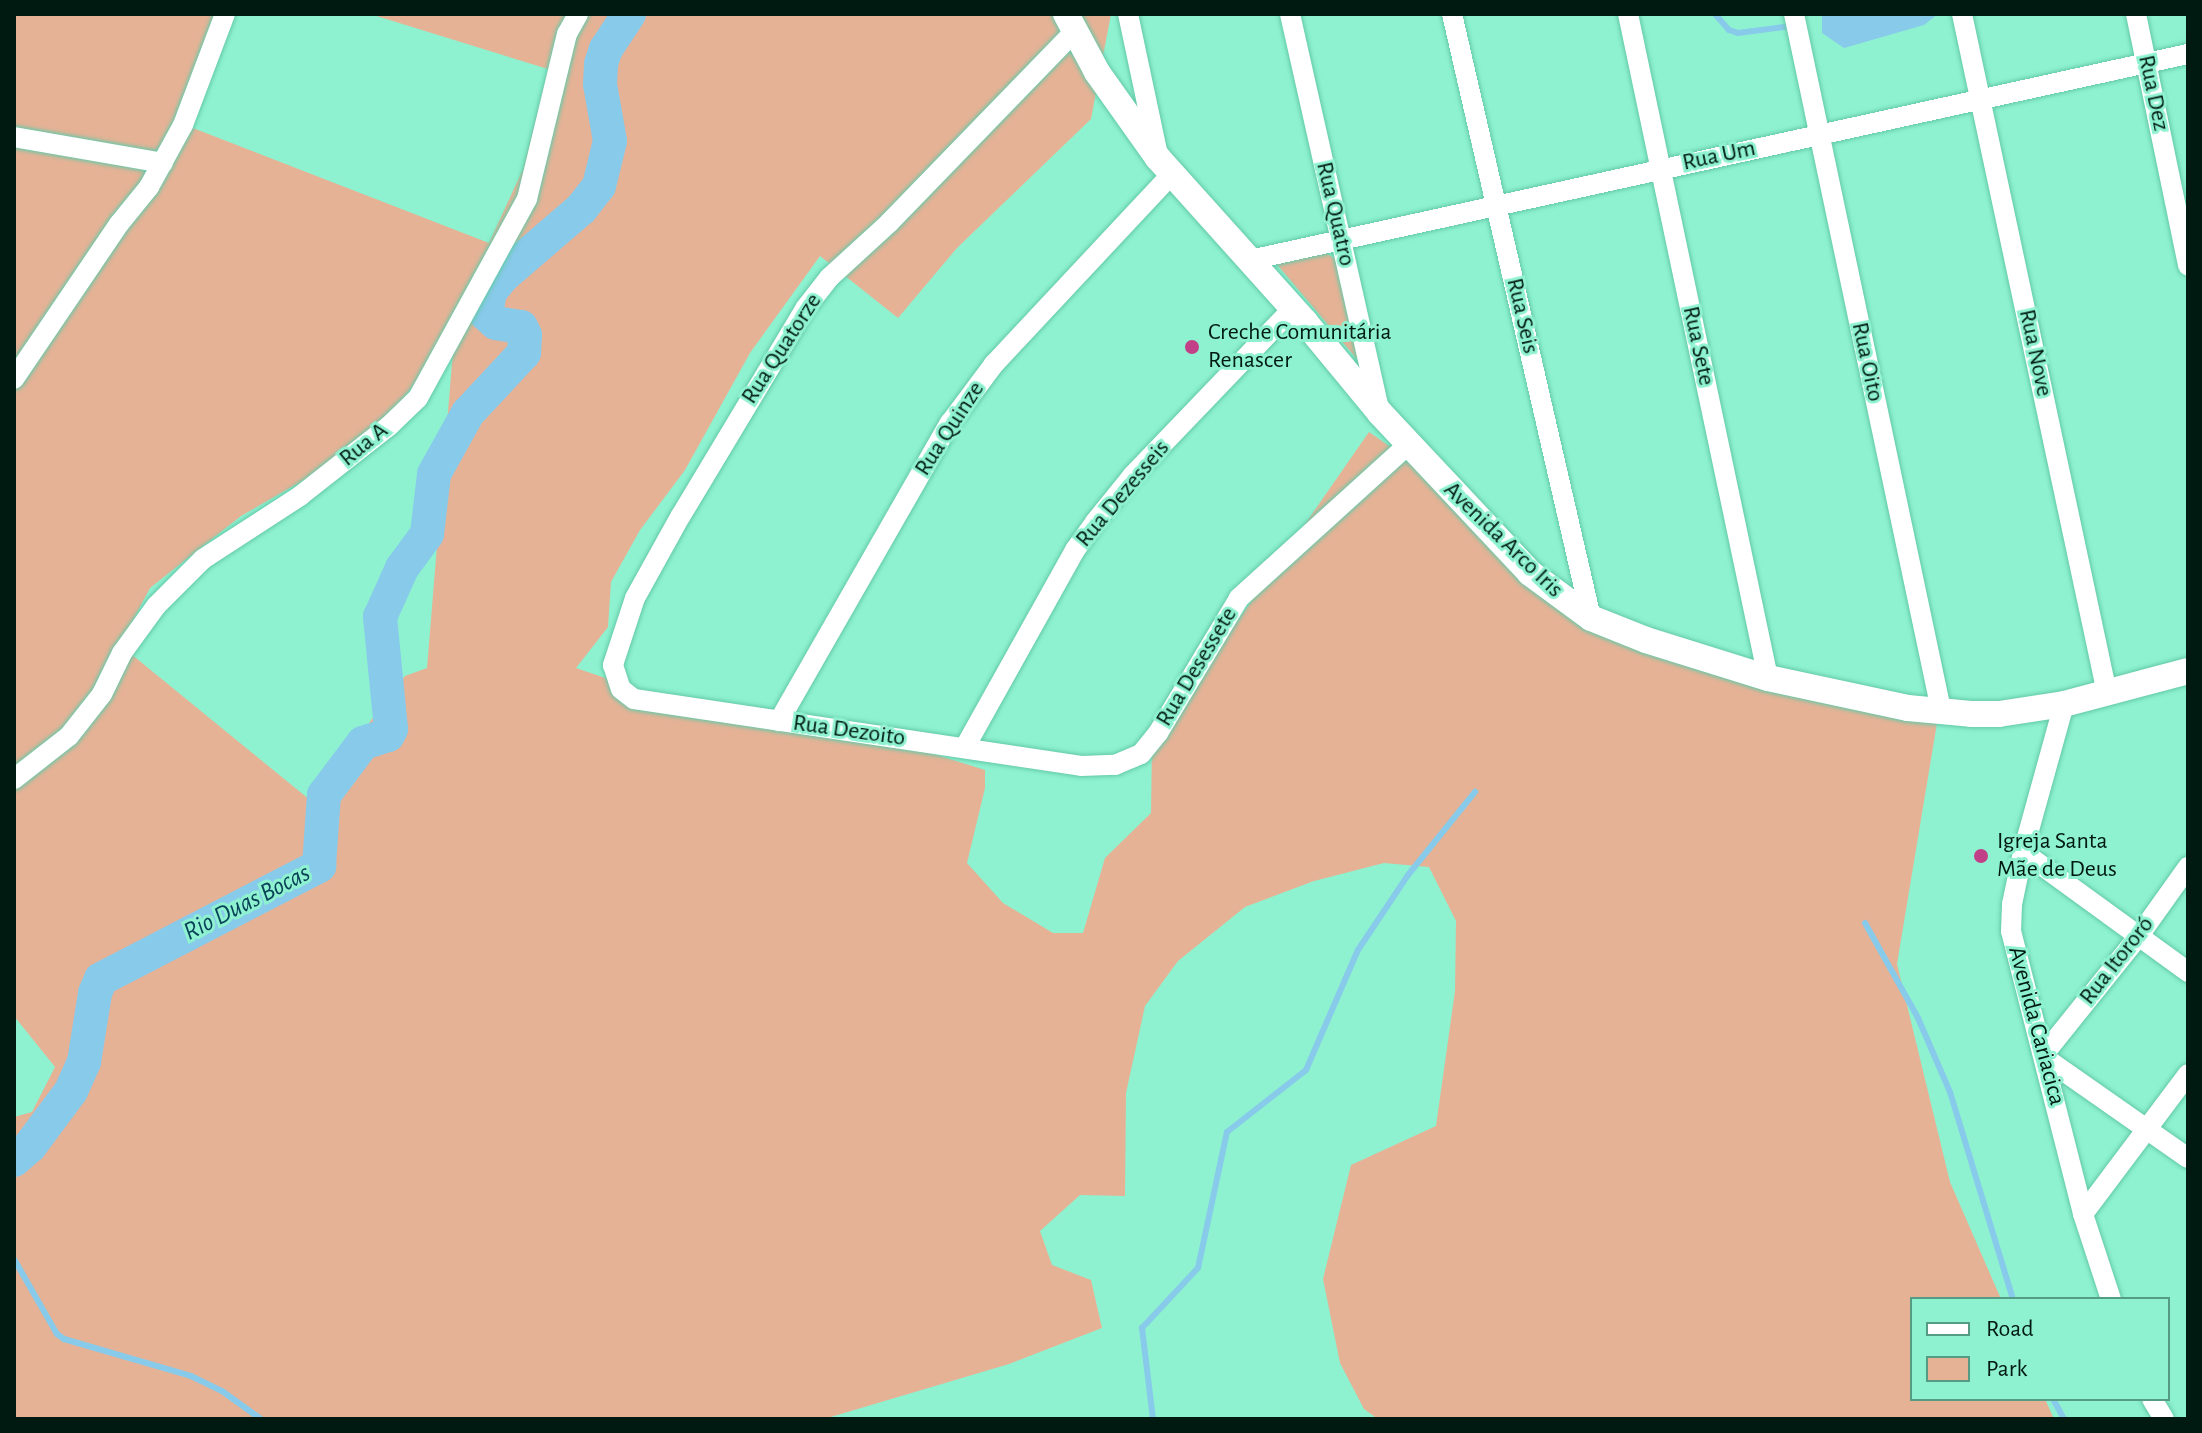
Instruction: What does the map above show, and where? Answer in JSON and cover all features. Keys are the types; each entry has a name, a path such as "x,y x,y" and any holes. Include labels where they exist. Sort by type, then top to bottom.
{"street":[{"path":"14,379 163,163 183,125 225,14"},
{"name":"Rua A","path":"14,779 69,736 102,694 122,653 156,606 203,559 300,496 418,398 527,199 567,34 578,14"},
{"path":"1128,14 1165,166"},
{"name":"Rua Quatro","path":"1290,14 1380,413"},
{"name":"Rua Seis","path":"1452,14 1591,618"},
{"name":"Rua Sete","path":"1628,14 1768,678"},
{"name":"Rua Oito","path":"1794,14 1941,710"},
{"name":"Rua Nove","path":"1962,14 2107,693"},
{"name":"Rua Dez","path":"2136,14 2188,266"},
{"name":"Avenida Arco Iris","path":"1070,23 1121,108 1165,166 1293,308 1408,445 1530,573 1591,618 1646,640 1768,678 1881,703 1941,710 1999,714 2064,704 2188,671"},
{"name":"Rua Quatorze","path":"621,689 613,665 635,598 798,319 829,278 889,223 1070,23"},
{"name":"Rua Um","path":"1250,260 2188,54"},
{"path":"14,137 163,163"},
{"name":"Rua Quinze","path":"779,721 956,414 994,364 1165,166"},
{"name":"Rua Dezesseis","path":"965,747 1075,550 1095,522 1133,475 1293,308"},
{"name":"Rua Desessete","path":"1081,766 1115,765 1141,754 1239,598 1408,445"},
{"name":"Rua Dezoito","path":"621,689 634,699 1081,766"},
{"name":"Avenida Cariacica","path":"2064,704 2023,852 2011,931 2022,985 2044,1056 2083,1214 2110,1297"},
{"path":"2023,852 2188,972"},
{"name":"Rua Itororó","path":"2044,1056 2138,937 2188,867"},
{"path":"2044,1056 2188,1158"},
{"path":"2083,1214 2188,1074"},
{"path":"2153,1401 2164,1419"}],"green space":[{"path":"14,14 218,14 180,123 489,243 523,169 548,69 370,14 1111,14 1091,119 957,248 898,318 820,256 750,353 685,470 640,530 611,582 608,627 576,668 717,716 796,711 985,770 985,788 967,863 1003,903 1053,933 1083,933 1105,858 1151,813 1152,744 1369,432 1405,457 1593,618 1939,711 1897,964 1950,1182 2000,1297 1910,1297 1910,1401 2046,1401 2054,1419 1378,1419 1364,1409 1340,1363 1323,1279 1351,1165 1436,1126 1455,991 1456,921 1429,867 1384,863 1314,881 1245,907 1178,961 1145,1006 1126,1093 1125,1196 1080,1195 1040,1231 1052,1265 1091,1280 1102,1328 1009,1364 824,1419 14,1419 14,1117 32,1112 55,1067 14,1016","holes":["456,314 427,668 405,676 310,800 120,645 150,588 241,516 365,445 426,370"]},
{"path":"1326,253 1337,260 1361,364 1275,262"}],"water":[{"path":"1822,14 1938,14 1924,25 1844,48 1822,33"}],"waterway":[{"name":"Rio Duas Bocas","path":"14,1160 30,1146 71,1091 84,1062 95,993 101,979 319,866 324,795 363,743 388,735 391,729 380,617 402,568 427,534 434,474 468,413 524,353 525,335 521,327 496,323 486,314 490,292 503,276 581,209 599,186 610,141 600,84 601,64 606,49 629,14"},
{"path":"1715,14 1729,30 1738,33 1792,26"},
{"path":"1153,1419 1142,1328 1198,1268 1227,1132 1306,1070 1358,950 1408,875 1475,792"},
{"path":"1865,923 1918,1018 1950,1092 2012,1297"},
{"path":"14,1259 57,1334 64,1339 191,1376 222,1391 261,1419"},
{"path":"2054,1401 2064,1419"}],"place":[{"name":"Creche Comunitária Renascer","path":"1192,347"},
{"name":"Igreja Santa Mãe de Deus","path":"1981,856"}]}
